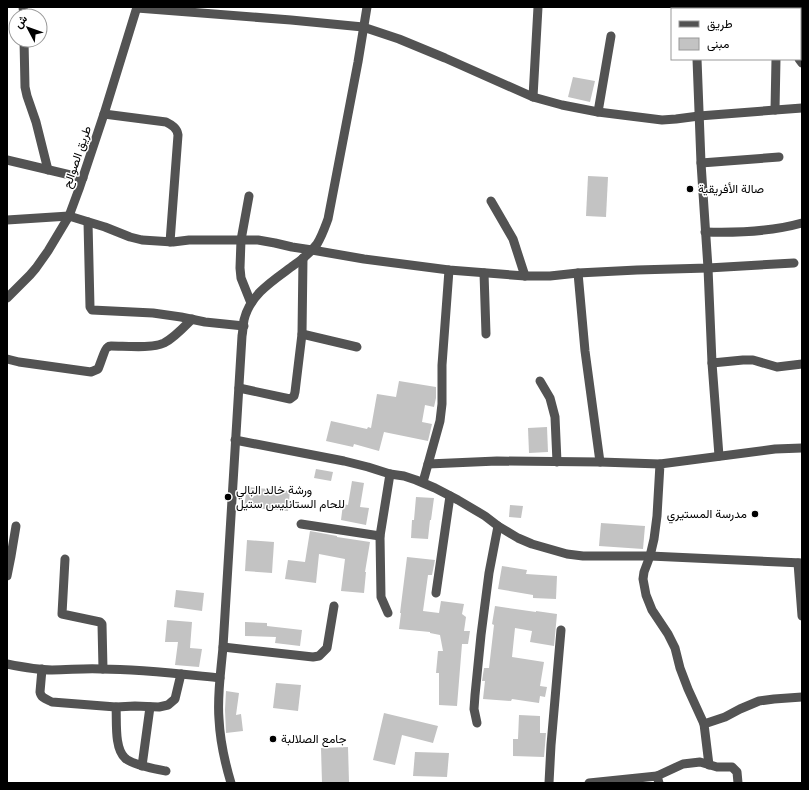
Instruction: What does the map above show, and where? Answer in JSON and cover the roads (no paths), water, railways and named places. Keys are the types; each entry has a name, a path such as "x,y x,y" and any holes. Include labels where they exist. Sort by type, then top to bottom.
{"street":[{"path":"137,7 363,27 399,39 533,97 562,105 598,112 662,120 802,108"},
{"name":"طريق الصوالح","path":"7,298 30,276 48,251 69,216 104,114 137,7"},
{"path":"231,783 221,743 218,719 242,336 245,319 251,303 258,293 312,250 320,238 328,219 367,7"},
{"path":"533,97 538,7"},
{"path":"598,112 611,36"},
{"path":"24,48 25,87 36,122 48,170"},
{"path":"697,60 712,363 719,456"},
{"path":"775,110 776,60"},
{"path":"104,114 166,122 177,130 178,134 170,242"},
{"path":"701,163 779,157"},
{"path":"7,160 83,178"},
{"path":"249,196 241,240 240,268 241,278 251,303"},
{"path":"491,200 513,239 525,276"},
{"path":"7,220 69,216 142,240 170,242 189,240 258,240 364,259 449,270 525,276 550,276 578,273 794,263"},
{"path":"88,222 91,309 96,311 153,313 205,322 244,326"},
{"path":"705,232 731,233 774,229 802,223"},
{"path":"238,388 290,399 294,396 302,334 303,258"},
{"path":"423,482 440,421 442,365 449,270"},
{"path":"484,273 486,334"},
{"path":"578,273 600,462"},
{"path":"7,359 91,372 98,369 102,363 105,350 108,347 150,346 163,344 192,320"},
{"path":"302,334 357,347"},
{"path":"712,363 753,360 777,367 802,364"},
{"path":"540,381 550,398 555,417 558,462"},
{"path":"235,440 344,461 423,482 458,500 485,516 498,526 532,544 567,554 583,556 650,556 800,563 802,616"},
{"path":"428,464 497,461 660,464 775,449 802,448"},
{"path":"660,464 657,516 654,538 643,579 646,596 652,610 668,634 688,689 704,724 709,765"},
{"path":"388,613 381,596 380,536 390,474"},
{"path":"436,593 450,496"},
{"path":"301,524 380,536"},
{"path":"7,576 12,556 16,526"},
{"path":"477,723 474,709 474,695 489,573 498,526"},
{"path":"65,559 62,614 100,622 102,624 103,669"},
{"path":"223,647 313,658 319,656 327,648 334,606"},
{"path":"549,783 561,630"},
{"path":"7,664 42,669 103,669 220,678"},
{"path":"42,669 40,692 44,698 52,702 116,707 159,707 168,705 175,699 181,674"},
{"path":"704,724 725,717 740,709 759,702 774,699 802,697"},
{"path":"116,707 118,744 125,759 142,766 166,771"},
{"path":"142,766 150,707"},
{"path":"589,783 658,780 683,764 700,762 717,768 735,769 737,772 738,783"}],"place":[{"name":"صالة الأفريقية","path":"690,189"},
{"name":"ورشة خالد البالي للحام الستانليس ستيل","path":"228,497"},
{"name":"مدرسة المستيري","path":"755,514"},
{"name":"جامع الصلالبة","path":"273,739"}]}
